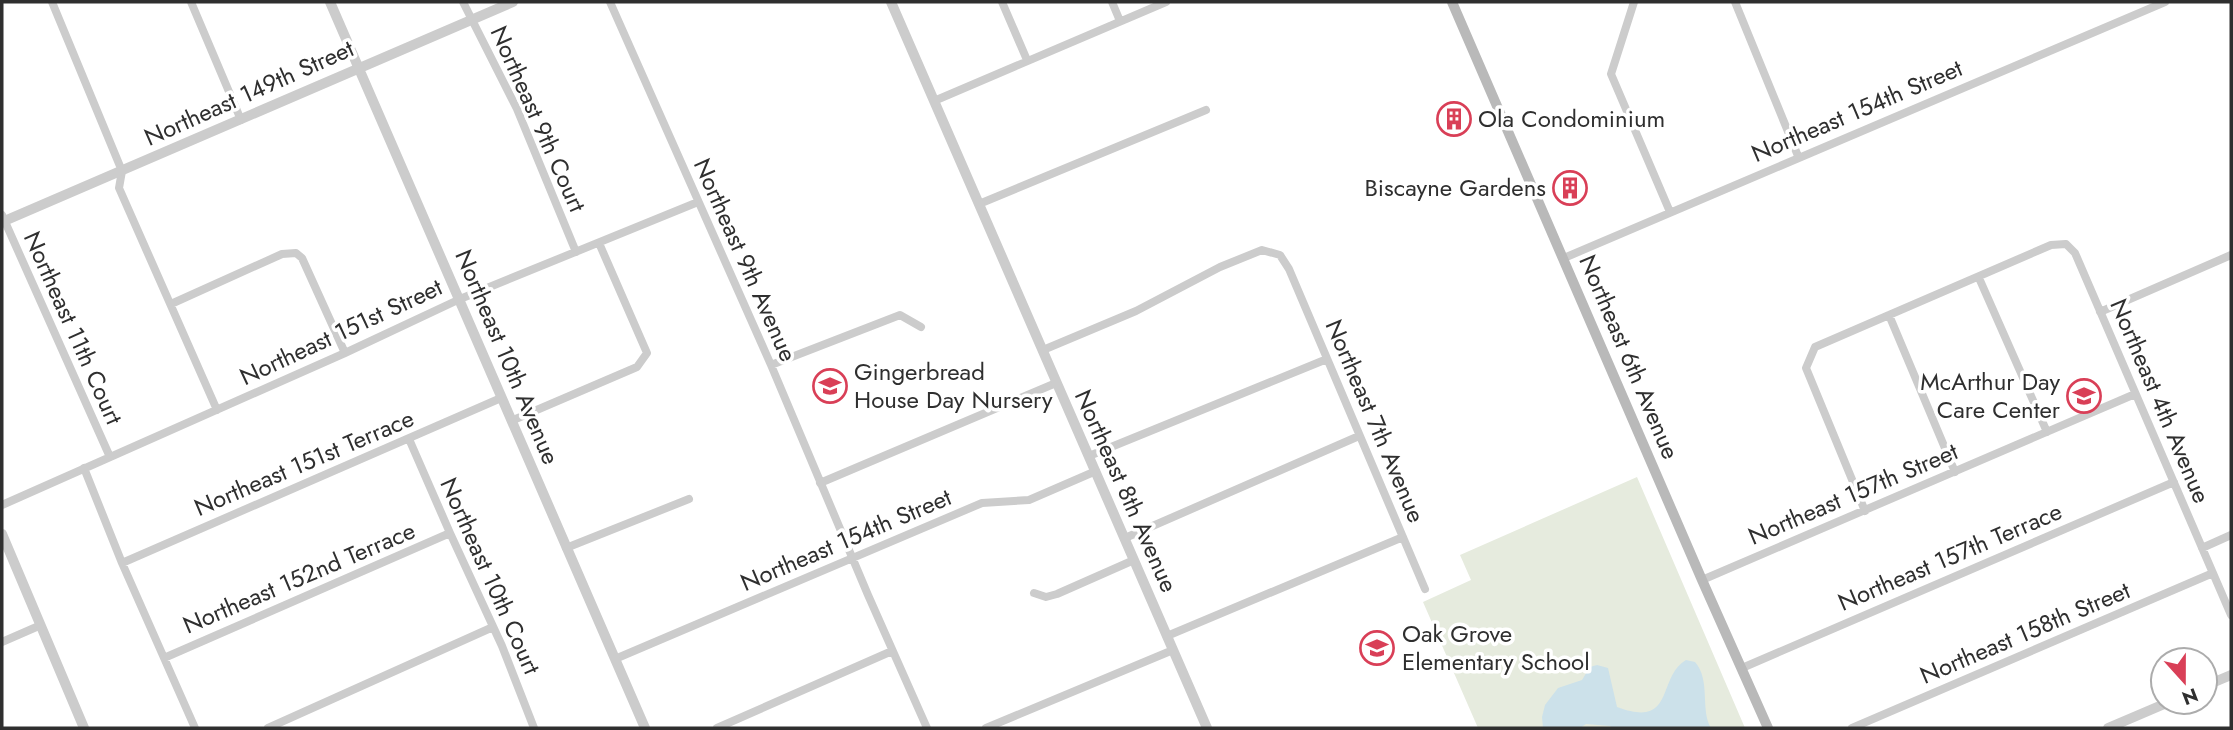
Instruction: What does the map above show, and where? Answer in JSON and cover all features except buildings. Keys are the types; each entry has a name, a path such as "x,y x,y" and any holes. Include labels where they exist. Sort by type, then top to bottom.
{"main road":[{"name":"Northeast 6th Avenue","path":"1452,2 1768,728"}],"street":[{"path":"52,2 122,171 119,188 217,410"},
{"path":"191,2 241,120"},
{"name":"Northeast 10th Avenue","path":"330,2 645,728"},
{"name":"Northeast 9th Court","path":"463,2 517,109 576,252"},
{"name":"Northeast 149th Street","path":"3,220 513,2"},
{"name":"Northeast 9th Avenue","path":"610,2 928,728"},
{"name":"Northeast 8th Avenue","path":"891,2 1207,728"},
{"path":"1002,2 1027,60"},
{"path":"1112,2 1120,21"},
{"path":"934,101 1166,2"},
{"path":"1634,2 1611,74 1670,212"},
{"path":"1735,2 1798,156"},
{"name":"Northeast 154th Street","path":"1564,258 1798,156 2165,2"},
{"path":"979,204 1206,110"},
{"name":"Northeast 151st Street","path":"2,505 460,299 698,202"},
{"name":"Northeast 11th Court","path":"3,220 110,457"},
{"path":"511,421 637,367 647,353 599,243"},
{"name":"Northeast 4th Avenue","path":"1979,278 2051,245 2066,244 2075,253 2231,615"},
{"name":"Northeast 7th Avenue","path":"1043,350 1136,311 1220,267 1262,250 1280,255 1289,269 1425,589"},
{"path":"170,304 282,254 296,253 302,258 345,353"},
{"path":"2100,312 2231,255"},
{"path":"1865,511 1806,369 1815,347 1979,278 2047,432"},
{"path":"771,365 901,315 921,327"},
{"path":"1889,315 1955,471"},
{"path":"1089,456 1326,359"},
{"path":"820,483 1056,383"},
{"name":"Northeast 157th Street","path":"1702,580 2135,394"},
{"name":"Northeast 151st Terrace","path":"122,563 501,398"},
{"path":"1125,538 1359,436"},
{"name":"Northeast 10th Court","path":"409,439 493,627 533,726"},
{"path":"83,468 195,728"},
{"name":"Northeast 154th Street","path":"615,659 982,503 1029,500 1096,471"},
{"name":"Northeast 157th Terrace","path":"1742,668 2174,482"},
{"path":"566,548 689,499"},
{"name":"Northeast 152nd Terrace","path":"164,657 450,533"},
{"path":"2,534 84,728"},
{"path":"2202,548 2231,535"},
{"path":"1167,636 1403,537"},
{"path":"1034,593 1046,597 1057,594 1134,560"},
{"name":"Northeast 158th Street","path":"1852,728 2213,573"},
{"path":"2,642 41,625"},
{"path":"268,728 493,627"},
{"path":"986,728 1173,650"},
{"path":"717,728 892,651"},
{"path":"2108,728 2149,711"},
{"path":"522,728 533,726"}],"shaded area":[{"path":"1637,477 1745,728 1478,728 1423,602 1471,580 1460,555"}],"water":[{"path":"1686,660 1695,662 1703,677 1706,713 1711,728 1612,728 1586,724 1580,728 1543,728 1545,705 1558,688 1582,680 1590,667 1597,665 1608,668 1617,707 1636,712 1657,707 1677,668"}],"place":[{"name":"Ola Condominium","path":"1454,119"},
{"name":"Biscayne Gardens","path":"1570,188"},
{"name":"Gingerbread House Day Nursery","path":"830,386"},
{"name":"McArthur Day Care Center","path":"2084,396"},
{"name":"Oak Grove Elementary School","path":"1377,648"}]}
